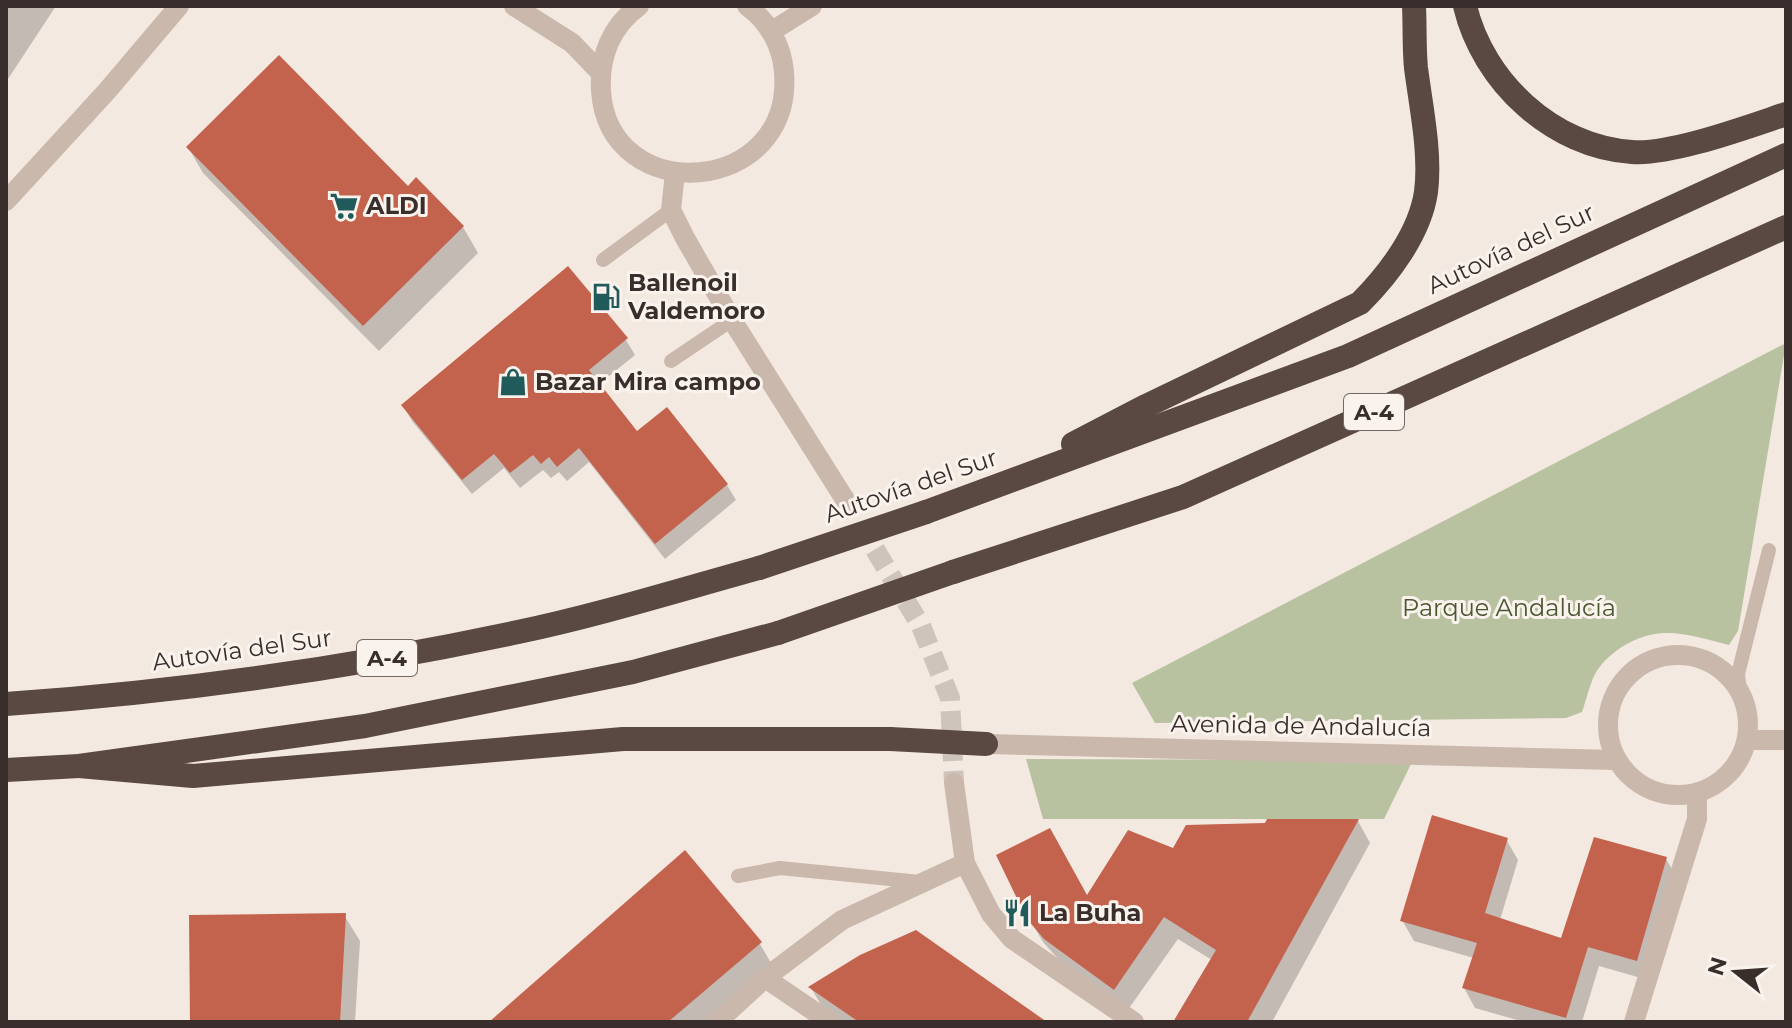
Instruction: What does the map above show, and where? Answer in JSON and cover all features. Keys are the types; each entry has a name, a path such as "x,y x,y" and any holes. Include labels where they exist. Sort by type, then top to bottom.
{"highway":[{"path":"1397,6 1416,64"},
{"path":"993,488 1146,406 1360,303 1388,275 1412,231 1426,193 1425,135 1416,64 1414,6"},
{"path":"1465,6 1470,28 1521,103 1559,132 1594,145 1634,152 1670,148 1786,114"},
{"name":"Autovía del Sur","path":"6,704 97,697 382,659 521,632 759,568 993,488 1348,356 1786,155"},
{"name":"A-4","path":"6,770 79,766 365,726 633,672 778,633 1183,497 1786,227"},
{"path":"79,766 193,776 623,739 890,739 986,744"}],"street":[{"path":"6,201 107,91 179,6"},
{"path":"514,6 572,43 600,72"},
{"path":"639,6 618,26 606,48 600,72 602,100 611,126 627,148 649,164 675,173 706,174 735,165 760,146 778,121 786,90 783,59 772,31 747,6"},
{"path":"772,31 812,6"},
{"path":"675,173 671,210 732,320 844,498"},
{"path":"1665,655 1690,655 1717,666 1740,692 1748,715 1747,740 1736,766 1727,777 1697,793 1685,796 1661,794 1636,783 1615,760 1609,744 1607,716 1615,692 1630,672 1642,663 1665,655"},
{"path":"1747,740 1786,740"},
{"name":"Avenida de Andalucía","path":"986,744 1615,760"},
{"path":"954,783 965,863 991,914 1012,939 1134,1022"},
{"path":"1634,1022 1697,819 1697,793"},
{"path":"717,1022 765,978 842,920 965,863"},
{"path":"765,978 830,1022"}],"lane":[{"path":"603,260 671,210"},
{"path":"671,361 732,320"},
{"path":"1740,692 1738,674 1769,550"},
{"path":"738,876 780,868 921,882"}],"green space":[{"name":"Parque Andalucía","path":"1786,343 1738,631 1729,645 1675,633 1635,640 1615,652 1599,667 1582,712 1566,718 1155,723 1132,683"},
{"path":"1026,759 1413,760 1384,819 1043,819"}],"building":[{"name":"ALDI","path":"279,55 408,186 416,177 464,226 363,326 186,147"},
{"name":"Bazar Mira campo","path":"568,266 628,338 589,370 637,431 667,407 728,484 655,544 579,448 557,467 549,457 541,464 533,455 510,473 494,454 462,480 401,405"},
{"path":"1432,815 1508,838 1485,913 1561,938 1594,837 1667,857 1637,961 1588,947 1566,1018 1462,988 1477,943 1400,921"},
{"path":"1267,819 1359,819 1247,1022 1173,1022 1216,950 1164,917 1114,990 1044,939 1027,919 996,855 1050,828 1087,895 1128,830 1173,848 1186,825 1265,823"},
{"path":"685,850 762,942 668,1022 489,1022"},
{"path":"346,913 340,1022 190,1022 189,915"},
{"path":"916,930 1047,1022 859,1022 808,987 860,955"}],"tunnel":[{"path":"844,498 921,626 950,698 954,783"}],"place":[{"name":"ALDI","path":"344,206"},
{"name":"Ballenoil Valdemoro","path":"606,297"},
{"name":"Bazar Mira campo","path":"513,382"},
{"name":"La Buha","path":"1017,913"}]}
